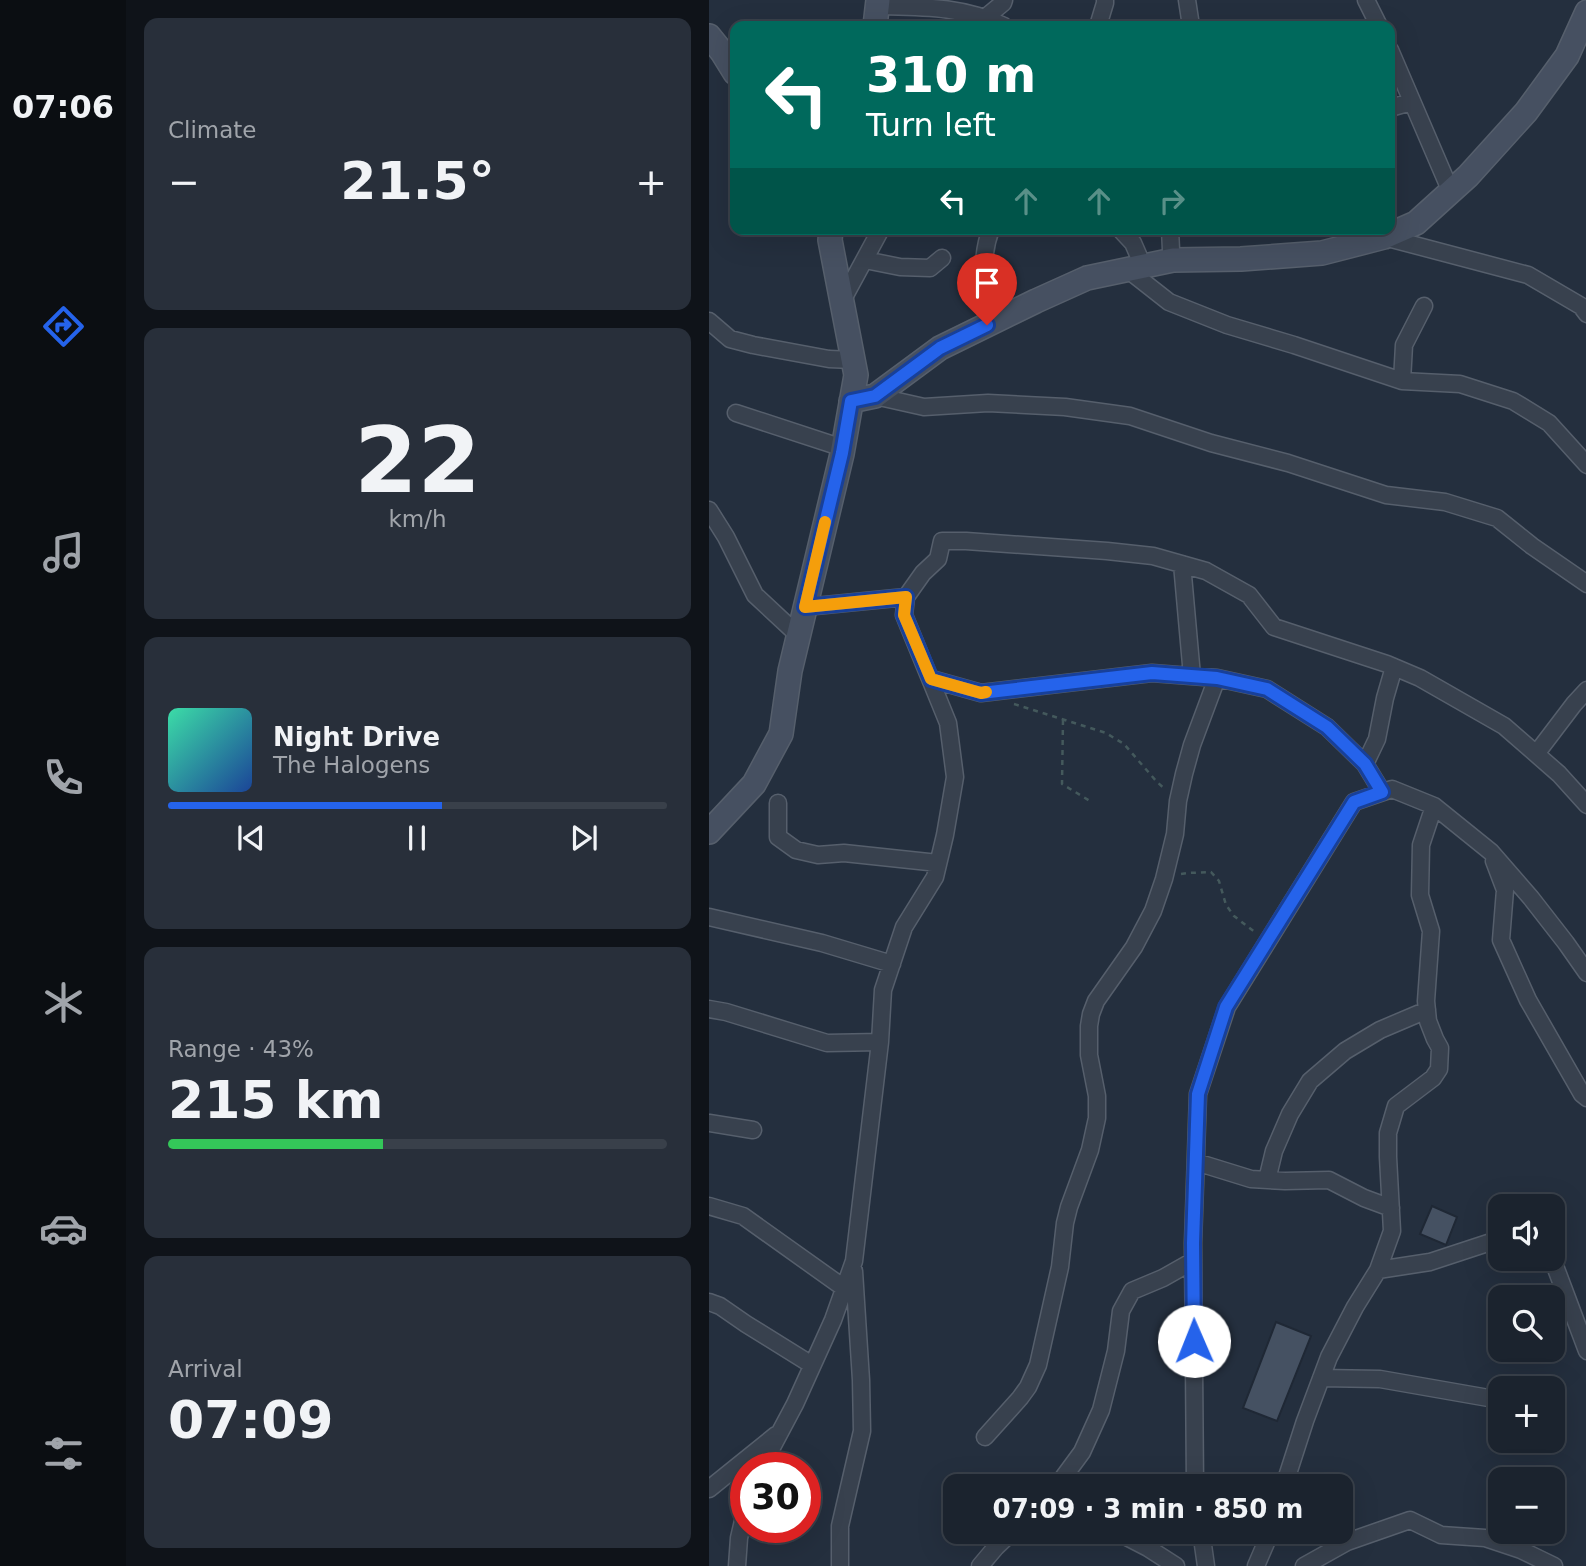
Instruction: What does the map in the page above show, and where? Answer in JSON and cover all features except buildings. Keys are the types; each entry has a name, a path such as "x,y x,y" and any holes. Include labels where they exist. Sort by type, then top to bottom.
{"street":[{"path":"985,17 1003,4 1004,0"},
{"path":"1100,21 1105,0"},
{"path":"1187,0 1190,21"},
{"path":"1366,0 1376,21"},
{"path":"877,11 938,7 993,21"},
{"path":"1395,232 1416,223 1451,192 1526,112 1567,56 1586,12"},
{"path":"709,36 730,65"},
{"path":"1395,62 1451,192"},
{"path":"1395,107 1411,102"},
{"path":"709,832 754,784 781,734 790,671 843,448 856,375 827,235"},
{"path":"842,301 878,235"},
{"path":"987,325 983,269 988,235"},
{"path":"1126,235 1133,243 1135,268 1169,302 1227,324 1402,381 1460,384 1513,401 1549,423 1586,465"},
{"path":"1170,235 1173,260"},
{"path":"875,396 940,348 1087,278 1173,260 1241,259 1322,253 1389,235"},
{"path":"1384,237 1528,275 1581,306 1586,314"},
{"path":"865,260 900,267 930,268 942,258"},
{"path":"1402,381 1404,345 1424,306"},
{"path":"709,321 730,339 829,359 853,360"},
{"path":"851,401 875,396 924,407 988,403 1065,407 1130,416 1386,495 1445,502 1497,518 1586,584"},
{"path":"736,413 843,448"},
{"path":"709,510 726,537 755,596 798,635"},
{"path":"840,1566 840,1526 862,1432 854,1261 880,1042 883,990 904,927 935,877 955,777 948,723 904,615 906,597 923,573 938,559 942,541 1152,556 1207,571 1249,595 1274,628 1420,678 1504,726 1559,774 1586,805"},
{"path":"1181,564 1192,676"},
{"path":"805,607 906,597"},
{"path":"1365,764 1377,739 1394,667"},
{"path":"931,679 981,693 1152,673 1217,678 1267,689 1327,727 1365,764 1382,792"},
{"path":"985,1437 1028,1387 1038,1364 1060,1267 1065,1223 1090,1150 1097,1118 1097,1096 1089,1055 1091,1014 1096,1001 1145,928 1164,879 1175,834 1184,774 1217,678"},
{"path":"1536,754 1586,691"},
{"path":"1195,1474 1193,1261 1198,1094 1226,1007 1354,802 1393,789 1434,806 1491,852 1531,898 1586,973"},
{"path":"778,803 778,837 796,850 818,855 844,853 938,863"},
{"path":"1288,1474 1329,1357 1379,1270 1392,1231 1388,1133 1396,1106 1433,1078 1439,1069 1440,1048 1428,1021 1426,1001 1431,931 1420,895 1421,845 1434,806"},
{"path":"1491,852 1505,890 1501,940 1528,1000 1586,1098"},
{"path":"709,917 822,943 892,964"},
{"path":"709,1010 726,1012 827,1042 880,1042"},
{"path":"1267,1180 1274,1151 1290,1114 1310,1081 1345,1051 1379,1030 1427,1010"},
{"path":"709,1123 753,1130"},
{"path":"1196,1162 1251,1179 1329,1180 1391,1208"},
{"path":"709,1206 743,1216 844,1288"},
{"path":"1379,1270 1430,1262 1488,1243"},
{"path":"769,1452 833,1320 854,1261"},
{"path":"1066,1474 1082,1452 1101,1410 1116,1351 1121,1311 1132,1292 1193,1261"},
{"path":"1557,1271 1586,1351"},
{"path":"709,1302 720,1306 812,1365"},
{"path":"1321,1378 1380,1380 1488,1398"},
{"path":"709,1489 780,1431"},
{"path":"1304,1566 1347,1542 1410,1520 1441,1535 1485,1538 1554,1566"},
{"path":"737,1566 739,1543"},
{"path":"989,1562 1003,1544"},
{"path":"1140,1544 1176,1566"},
{"path":"1202,1544 1205,1566"},
{"path":"1257,1566 1266,1544"}],"path":[{"path":"1006,702 1106,733 1124,744 1157,782 1179,801"},
{"path":"1063,720 1062,784 1090,801"},
{"path":"1164,879 1188,873 1211,872 1219,881 1226,905 1233,916 1267,941"}],"slow traffic":[{"path":"825,522 805,607 906,597 904,615 931,679 981,693 986,692"}],"route":[{"path":"987,325 940,348 875,396 851,401 842,453 805,607 906,597 904,615 931,679 981,693 1152,673 1217,678 1267,689 1327,727 1365,764 1382,792 1354,802 1226,1007 1198,1094 1193,1243 1194,1341"}]}
